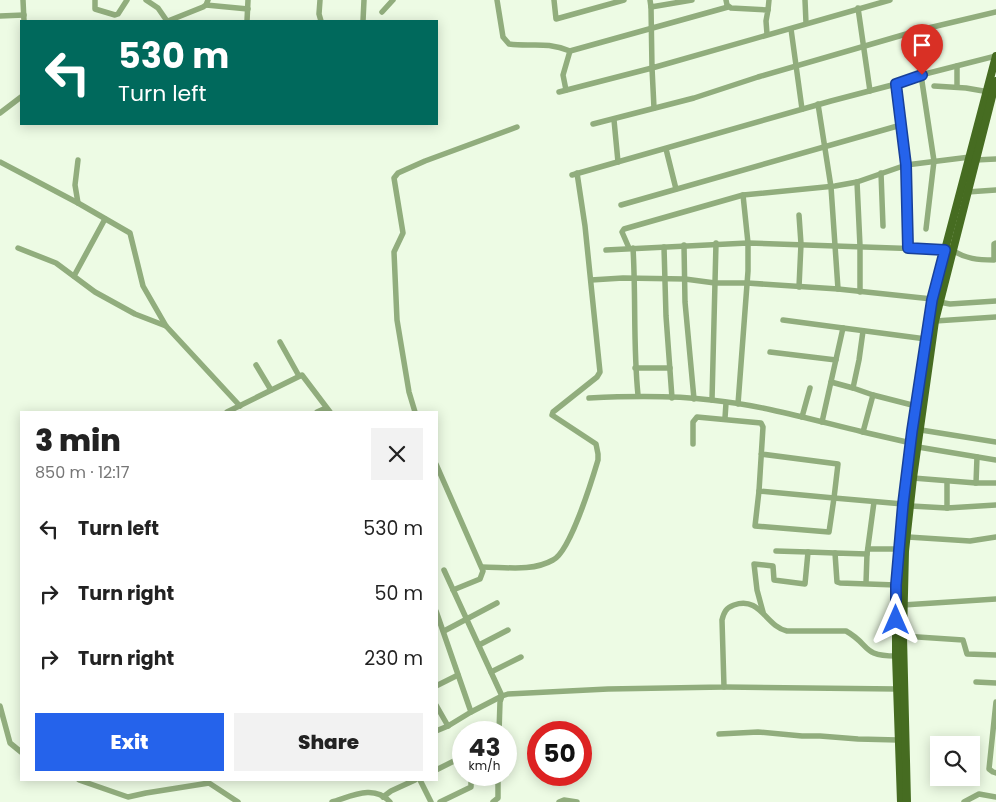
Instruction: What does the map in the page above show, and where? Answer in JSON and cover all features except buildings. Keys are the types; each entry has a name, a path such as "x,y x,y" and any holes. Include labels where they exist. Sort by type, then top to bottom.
{"main road":[{"path":"992,92 996,56"},
{"path":"901,802 896,656 896,585 899,549 913,478 916,406 926,339 972,158 996,81"},
{"path":"948,250 967,192 972,158"},
{"path":"907,802 903,605 905,551 908,537 907,505 914,445 921,430 936,301"}],"street":[{"path":"0,16 24,18 23,0"},
{"path":"95,0 95,9 115,15 118,14 127,0"},
{"path":"146,0 158,8 167,20"},
{"path":"247,20 248,0"},
{"path":"320,0 319,14 322,20"},
{"path":"362,20 364,0"},
{"path":"382,12 393,0"},
{"path":"497,0 503,37 508,44 556,45 570,51 651,28 727,3 741,8 768,10"},
{"path":"554,0 556,19 624,0"},
{"path":"650,0 654,108"},
{"path":"651,8 692,0"},
{"path":"741,8 742,0"},
{"path":"767,34 766,21 769,0"},
{"path":"805,0 806,23"},
{"path":"559,92 652,68 890,0"},
{"path":"170,20 207,3 248,9"},
{"path":"858,8 870,91"},
{"path":"593,124 694,98 920,30 996,12"},
{"path":"791,28 802,109"},
{"path":"566,90 563,75 570,51"},
{"path":"482,567 529,568 555,560 559,556 578,519 598,460 596,444 552,415 553,412 597,377 600,372 591,280 574,174 818,104 996,56"},
{"path":"957,86 958,66"},
{"path":"922,75 934,161 926,229"},
{"path":"896,84 906,165 908,248"},
{"path":"934,86 957,86 992,92"},
{"path":"0,113 20,98"},
{"path":"818,104 831,187 838,290"},
{"path":"614,120 618,162"},
{"path":"621,205 901,125"},
{"path":"415,411 409,392 397,320 394,252 403,233 394,178 398,173 409,168 518,127"},
{"path":"666,149 676,189"},
{"path":"638,395 635,368 635,279 631,248 622,232 624,229 743,195 831,187 857,182 906,165 934,161 972,158 996,159"},
{"path":"78,160 75,185 78,203"},
{"path":"0,162 130,233 143,286 166,326 240,406"},
{"path":"880,174 883,226"},
{"path":"857,182 860,292"},
{"path":"967,192 996,190"},
{"path":"738,404 748,243 743,195"},
{"path":"799,215 801,244 799,287"},
{"path":"74,276 105,219"},
{"path":"606,250 716,243 801,244 948,250 963,257 977,260 994,260 994,244 996,243"},
{"path":"712,400 716,243"},
{"path":"684,245 685,302 694,399"},
{"path":"664,247 672,398"},
{"path":"18,248 56,262 95,292 135,314 166,326"},
{"path":"591,280 610,278 685,279 715,283 747,283 860,292 950,304 996,301"},
{"path":"935,321 996,317"},
{"path":"783,320 926,339"},
{"path":"822,422 843,328"},
{"path":"853,388 863,331"},
{"path":"280,342 299,376"},
{"path":"770,352 836,360"},
{"path":"256,365 271,390"},
{"path":"635,368 670,368"},
{"path":"229,411 302,375 328,410"},
{"path":"831,382 916,406"},
{"path":"802,417 810,388"},
{"path":"863,432 873,394"},
{"path":"590,398 638,395 726,402 802,417 914,445 996,460"},
{"path":"725,418 726,402"},
{"path":"693,444 693,422 695,418 703,416 761,423 763,427 755,526 829,532 838,464 761,454"},
{"path":"921,430 996,442"},
{"path":"976,483 977,457"},
{"path":"438,468 482,567 480,579 453,590"},
{"path":"913,478 996,483"},
{"path":"947,481 947,508"},
{"path":"759,491 947,508 996,505"},
{"path":"866,583 874,502"},
{"path":"908,537 970,541 996,537"},
{"path":"776,551 835,553 899,549"},
{"path":"763,612 757,590 754,564 773,566 774,580 805,584 808,552"},
{"path":"835,553 837,582 896,585"},
{"path":"444,570 502,696 499,721"},
{"path":"903,605 996,599"},
{"path":"444,631 497,603"},
{"path":"724,687 722,620 724,612 742,603 752,604 763,612 773,625 780,629 787,631 846,631 870,652 881,656 896,656"},
{"path":"438,615 471,712"},
{"path":"479,645 508,630"},
{"path":"903,636 963,640 967,654 996,655"},
{"path":"491,672 521,657"},
{"path":"438,685 458,675"},
{"path":"976,682 996,683"},
{"path":"438,731 508,694 724,687 897,689"},
{"path":"996,702 994,742 990,769 996,773"},
{"path":"0,706 10,743 20,751"},
{"path":"438,708 448,726"},
{"path":"719,734 758,732 898,740"},
{"path":"438,769 452,762"},
{"path":"82,781 128,798 146,793 209,783 238,802"},
{"path":"383,797 413,781"},
{"path":"420,781 431,802"},
{"path":"440,802 471,786"},
{"path":"496,801 497,786"},
{"path":"332,802 366,791 383,797 390,802"},
{"path":"964,802 979,794 996,797"},
{"path":"559,802 564,800 577,802"}],"route":[{"path":"896,620 896,585 912,431 932,300 945,250 908,248 906,165 896,84 922,75"}]}
